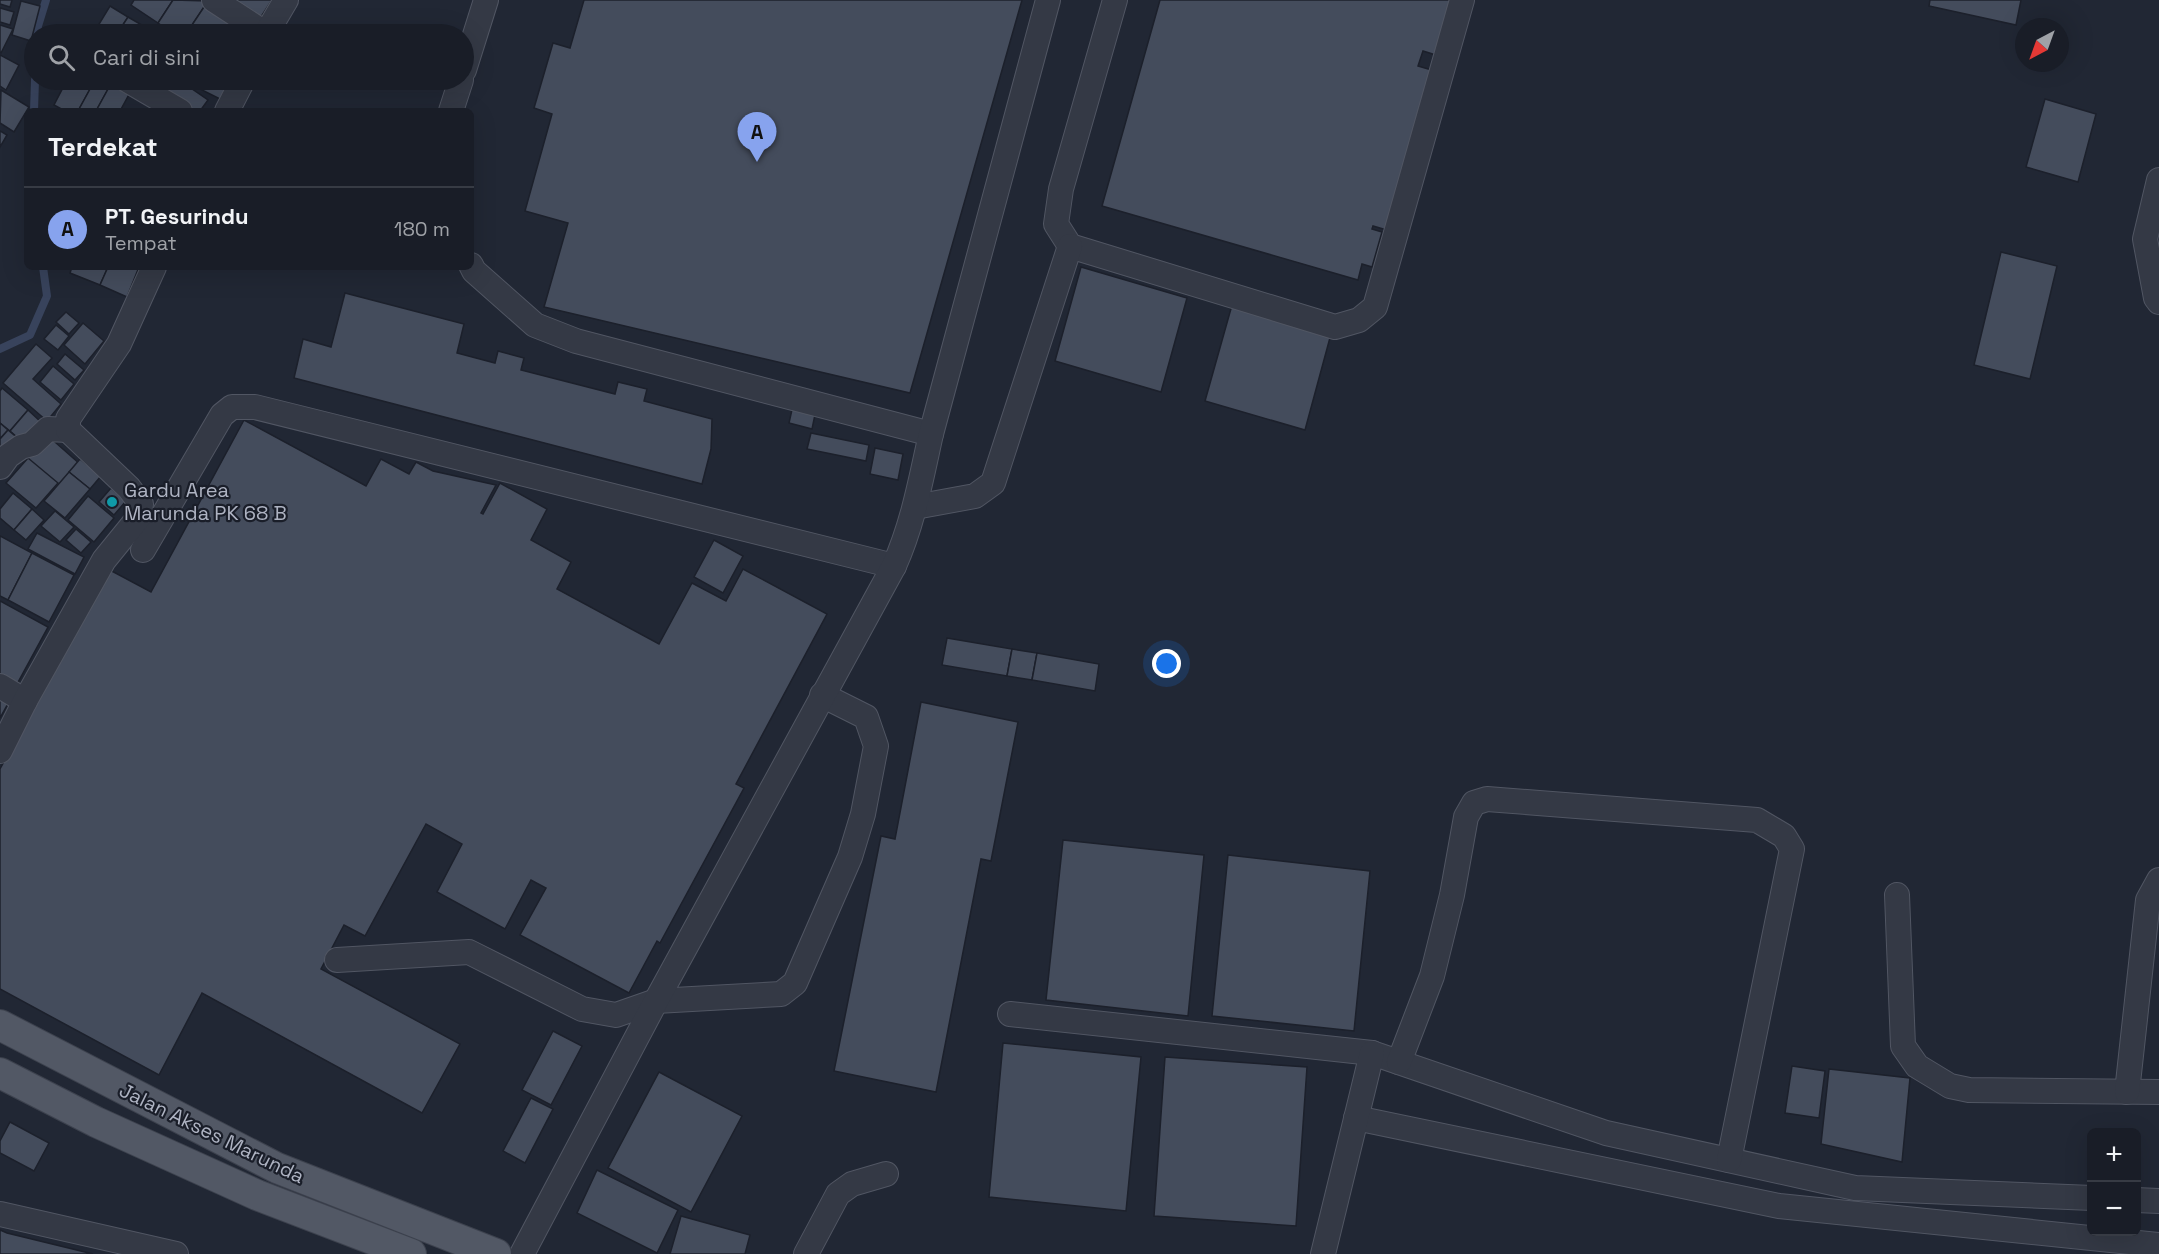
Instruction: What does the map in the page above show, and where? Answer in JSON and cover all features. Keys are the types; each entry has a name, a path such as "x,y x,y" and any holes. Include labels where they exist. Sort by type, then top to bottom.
{"main road":[{"name":"Jalan Akses Marunda","path":"0,1026 276,1168 496,1254"},
{"name":"Jalan Akses Marunda","path":"0,1073 96,1122 257,1195 411,1254"}],"street":[{"path":"214,0 251,24"},
{"path":"272,24 286,0"},
{"path":"474,38 486,0"},
{"path":"522,1254 656,1001 904,545 931,434 1048,0"},
{"path":"1115,0 1061,189 1056,224 1070,246 1335,327 1359,320 1375,307 1462,0"},
{"path":"144,90 175,108"},
{"path":"229,108 238,90"},
{"path":"452,108 458,90"},
{"path":"2159,180 2145,239 2159,302"},
{"path":"915,507 975,496 993,483 1070,246"},
{"path":"68,430 68,419 119,344 153,270"},
{"path":"474,270 535,325 576,341 931,434"},
{"path":"143,550 222,416 232,407 255,407 894,566"},
{"path":"0,467 8,456 21,447 32,444 48,429 68,430 129,488 141,504 139,517 104,560 25,701 0,751"},
{"path":"0,686 25,701"},
{"path":"337,960 469,952 582,1009 616,1015 656,1001 781,994 795,983 850,857 863,814 876,746 866,717 822,695"},
{"path":"1399,1062 1432,976 1452,895 1466,817 1474,803 1487,800 1757,820 1784,836 1792,849 1729,1160"},
{"path":"2127,1092 2148,900 2159,880"},
{"path":"1897,895 1903,1046 1917,1066 1950,1086 1969,1090 2159,1092"},
{"path":"1010,1014 1372,1053 1606,1133 1855,1188 2087,1198"},
{"path":"1323,1254 1372,1053"},
{"path":"1356,1118 1779,1206 2159,1245"},
{"path":"806,1254 838,1194 852,1184 886,1174"},
{"path":"2141,1200 2159,1202"},
{"path":"0,1214 176,1254"}],"building":[{"path":"0,0 12,0 10,7 0,4"},
{"path":"134,0 173,0 158,23 131,5"},
{"path":"173,0 208,1 193,24 158,23"},
{"path":"227,0 272,0 257,23"},
{"path":"584,0 1022,0 910,393 544,307 568,223 525,211 552,114 534,108 553,43 570,48"},
{"path":"1160,0 1455,0 1439,56 1423,51 1418,66 1435,71 1390,231 1373,226 1372,229 1382,232 1372,267 1362,264 1358,280 1102,206"},
{"path":"1930,0 2021,0 2015,25 1929,6"},
{"path":"21,1 40,6 35,24 24,24 24,39 12,35"},
{"path":"208,1 234,18 230,24 193,24"},
{"path":"110,6 128,17 123,24 99,24"},
{"path":"0,8 14,12 10,25 0,22"},
{"path":"128,17 140,24 123,24"},
{"path":"234,18 243,24 230,24"},
{"path":"0,25 13,29 1,53 0,52"},
{"path":"0,55 19,65 6,90 0,86"},
{"path":"1,90 29,107 24,108 24,115 14,132 0,123"},
{"path":"62,90 90,90 80,108 60,108 54,105"},
{"path":"90,90 108,90 98,108 80,108"},
{"path":"108,90 131,90 122,108 98,108"},
{"path":"162,90 194,90 208,100 202,108 179,108 159,94"},
{"path":"202,90 227,90 222,100"},
{"path":"2045,99 2096,114 2078,182 2026,167"},
{"path":"0,131 7,135 0,147"},
{"path":"2001,252 2057,266 2030,379 1974,365"},
{"path":"1081,267 1187,298 1161,392 1055,361"},
{"path":"71,270 107,270 100,285 70,273"},
{"path":"107,270 138,270 127,297 100,285"},
{"path":"345,293 464,324 457,353 495,363 498,351 524,358 521,370 615,394 618,382 647,389 644,401 712,419 711,449 702,484 294,378 303,339 331,347"},
{"path":"1232,305 1331,334 1305,430 1205,401"},
{"path":"66,312 79,323 69,334 56,322"},
{"path":"83,323 104,341 85,364 64,345"},
{"path":"56,325 69,336 58,350 44,339"},
{"path":"36,344 52,358 33,379 61,404 47,421 3,383"},
{"path":"65,354 84,370 75,380 57,364"},
{"path":"53,366 74,384 61,400 40,382"},
{"path":"2,388 28,410 10,431 0,423 0,391"},
{"path":"793,405 816,410 812,429 789,423"},
{"path":"28,410 42,423 25,444 10,431"},
{"path":"244,420 366,486 381,459 409,474 416,462 433,471 496,485 481,513 483,514 500,483 547,509 531,540 571,562 557,589 659,644 692,583 726,601 743,569 827,614 736,784 744,788 660,943 657,941 629,993 520,935 546,888 531,880 505,929 437,892 462,844 426,824 365,936 344,925 321,969 460,1044 422,1113 202,993 159,1075 0,989 0,769 108,569 151,592"},
{"path":"0,423 8,430 0,439"},
{"path":"8,430 20,440 0,462 0,439"},
{"path":"811,433 869,445 866,461 807,449"},
{"path":"47,435 81,465 57,492 23,463"},
{"path":"875,448 903,454 898,480 870,474"},
{"path":"28,458 58,483 36,508 6,483"},
{"path":"80,459 101,476 90,489 69,472"},
{"path":"69,472 90,489 65,518 44,501"},
{"name":"Gardu Area Marunda PK 68 B","path":"111,488 126,501 114,515 99,502"},
{"path":"13,493 32,509 14,530 0,518 0,509"},
{"path":"88,496 114,518 94,542 68,520"},
{"path":"32,509 44,520 26,540 14,530"},
{"path":"55,511 74,527 60,542 41,526"},
{"path":"76,529 91,542 81,553 66,540"},
{"path":"37,533 84,557 75,574 28,549"},
{"path":"0,536 32,553 8,600 0,596"},
{"path":"714,540 743,556 723,593 694,577"},
{"path":"32,553 74,575 49,622 8,600"},
{"path":"0,601 48,627 17,684 0,675"},
{"path":"947,638 1012,649 1007,676 942,665"},
{"path":"1012,649 1037,653 1032,680 1007,676"},
{"path":"1037,653 1099,664 1095,691 1032,680"},
{"path":"0,692 11,698 0,718"},
{"path":"921,702 1018,722 991,861 981,859 936,1092 834,1071 881,836 895,839"},
{"path":"1063,840 1204,855 1188,1016 1046,1000"},
{"path":"1228,855 1370,871 1354,1031 1212,1016"},
{"path":"553,1031 582,1046 551,1105 522,1090"},
{"path":"1003,1043 1141,1057 1126,1211 989,1197"},
{"path":"1165,1057 1307,1067 1296,1226 1154,1216"},
{"path":"1792,1066 1825,1071 1819,1118 1785,1113"},
{"path":"1829,1069 1910,1078 1902,1162 1821,1144"},
{"path":"659,1072 742,1116 691,1212 608,1168"},
{"path":"531,1098 553,1109 525,1163 503,1151"},
{"path":"10,1122 49,1143 34,1171 0,1153 0,1141"},
{"path":"597,1170 678,1210 657,1253 577,1213"},
{"path":"681,1216 750,1235 745,1254 670,1254"},
{"path":"0,1230 7,1233 93,1254 0,1254"}],"waterway":[{"path":"39,24 46,0"},
{"path":"34,108 35,90"},
{"path":"0,349 30,335 47,296 43,270"}],"place":[{"name":"PT. Gesurindu","path":"757,162"},
{"name":"Gardu Area Marunda PK 68 B","path":"112,502"}]}
